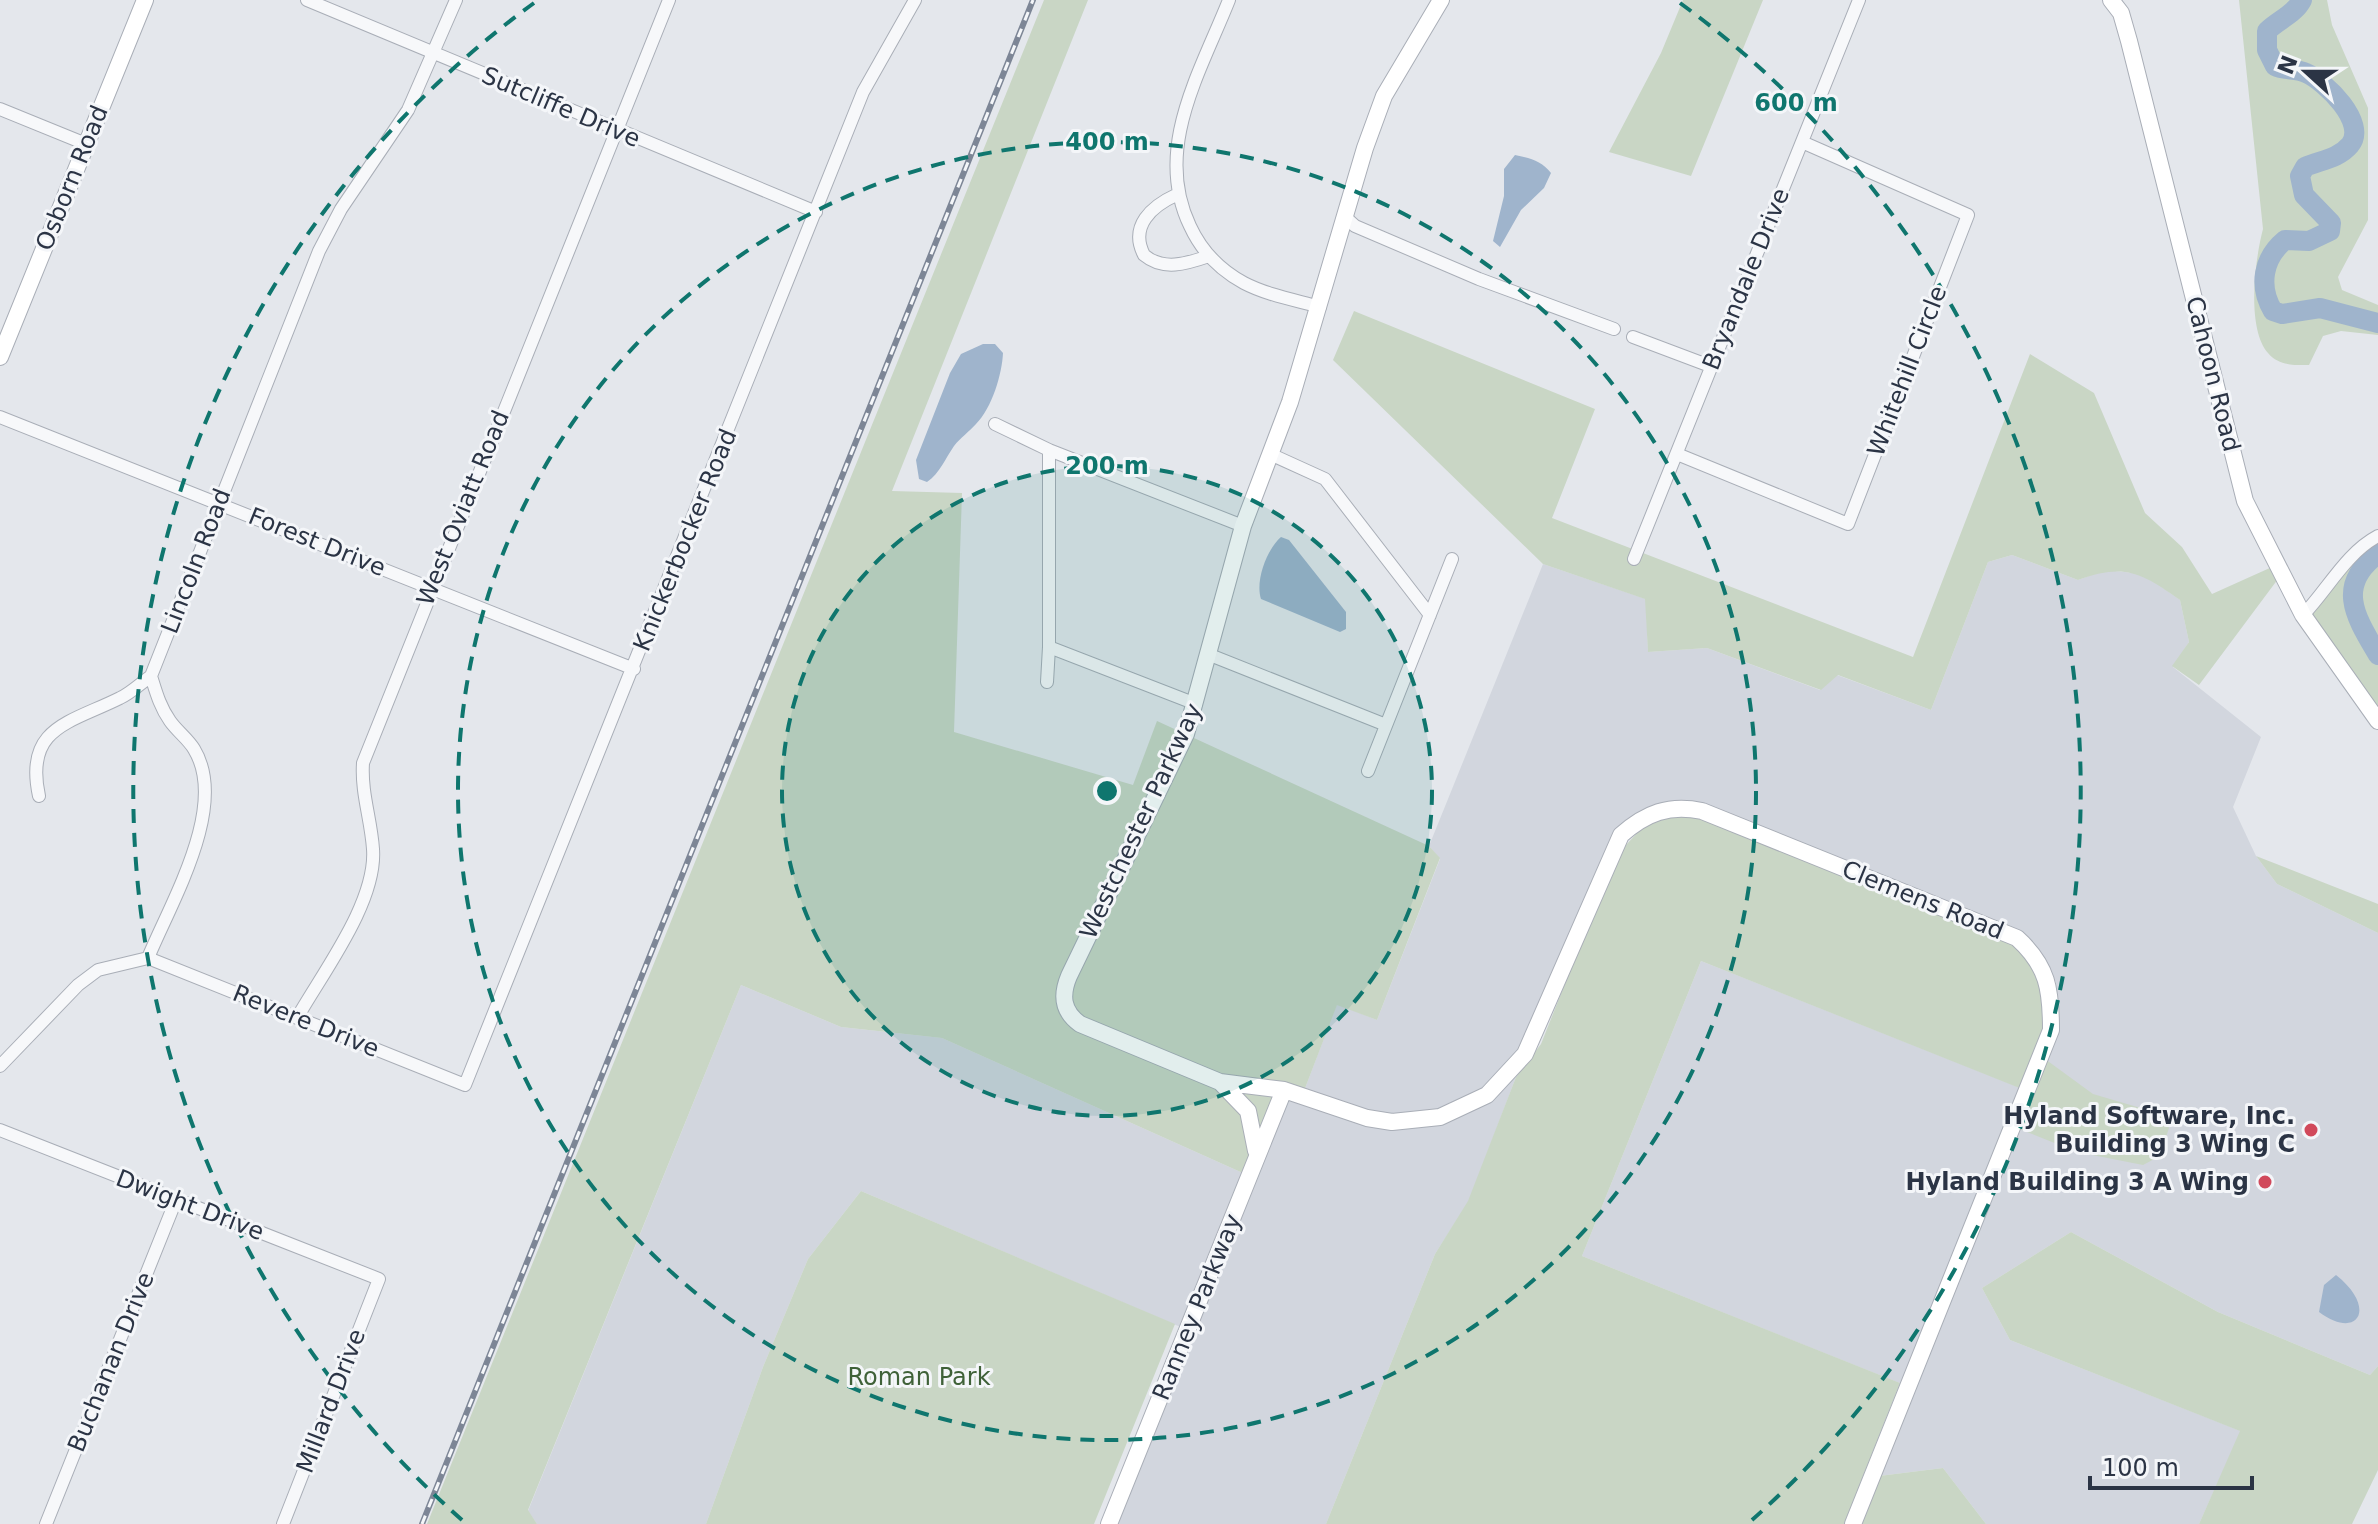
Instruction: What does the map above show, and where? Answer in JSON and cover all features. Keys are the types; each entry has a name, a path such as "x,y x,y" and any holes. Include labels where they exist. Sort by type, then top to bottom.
{"street":[{"name":"Osborn Road","path":"0,357 145,0"},
{"name":"Sutcliffe Drive","path":"307,0 816,212"},
{"name":"Lincoln Road","path":"151,676 319,251 341,209 408,110 435,55 456,0"},
{"name":"West Oviatt Road","path":"297,1018 363,901 372,874 373,849 362,787 363,763 669,0"},
{"name":"Knickerbocker Road","path":"465,1085 863,92 915,0"},
{"path":"1229,0 1177,132 1174,165 1176,195 1197,241 1209,256 1244,283 1320,307"},
{"name":"Westchester Parkway","path":"1441,0 1384,96 1344,216 1320,307 1243,526 1186,734 1069,976 1063,999 1068,1013 1080,1024 1220,1082 1284,1090 1367,1118 1418,1121 1462,1109 1487,1095 1510,1074"},
{"name":"Bryandale Drive","path":"1634,559 1859,0"},
{"name":"Cahoon Road","path":"2111,0 2121,13 2136,64 2245,501 2303,615 2378,721"},
{"path":"0,109 86,144"},
{"name":"Whitehill Circle","path":"1677,454 1848,524 1968,215 1802,142"},
{"path":"1176,195 1157,204 1148,214 1141,227 1139,246 1152,261 1163,265 1187,264 1209,256"},
{"path":"1344,216 1355,226 1479,279 1614,329"},
{"path":"1633,337 1710,366"},
{"name":"Forest Drive","path":"0,417 634,669"},
{"path":"995,424 1049,450 1243,526"},
{"path":"1047,682 1049,450"},
{"path":"1270,454 1325,479 1430,615"},
{"path":"2303,615 2332,585 2360,546 2378,536"},
{"path":"1368,771 1452,559"},
{"path":"1049,647 1196,704"},
{"path":"1210,655 1386,725"},
{"path":"0,1066 78,985 98,970 148,958 196,841 207,802 205,775 194,749 170,720 151,676 122,697 60,725 43,742 33,768 39,796"},
{"name":"Clemens Road","path":"1510,1074 1538,1030 1621,835 1638,820 1672,807 1715,816 2017,938 2031,950 2051,991 2051,1030 1853,1524"},
{"name":"Revere Drive","path":"148,958 465,1085"},
{"path":"1220,1082 1248,1111 1256,1142 1255,1161"},
{"name":"Ranney Parkway","path":"1109,1524 1284,1090"},
{"name":"Dwight Drive","path":"0,1130 379,1279"},
{"name":"Buchanan Drive","path":"46,1524 176,1200"},
{"name":"Millard Drive","path":"283,1524 379,1279"}],"shaded area":[{"path":"2012,555 2078,580 2105,570 2144,574 2180,600 2189,642 2173,667 2261,737 2233,807 2256,856 2277,884 2378,933 2378,1366 2370,1375 2218,1312 2071,1232 1982,1288 2010,1340 2241,1431 2199,1524 1986,1524 1943,1468 1879,1476 1912,1388 1582,1256 1701,961 2031,1092 2059,1023 2056,982 2037,949 1706,809 1619,831 1532,1035 1496,1081 1468,1100 1436,1112 1377,1115 1304,1091 1337,1004 1377,1020 1440,859 1429,846 1543,564 1646,599 1648,652 1707,648 1820,690 1837,675 1931,710 1988,562"},
{"path":"741,985 841,1027 942,1038 1245,1174 1183,1328 861,1191 808,1259 763,1367 706,1524 537,1524 528,1511"},
{"path":"1516,1077 1469,1201 1435,1254 1326,1524 1115,1524 1286,1096 1368,1125 1485,1102"}],"green space":[{"path":"1044,0 1088,0 892,491 962,493 954,732 1133,785 1157,721 1429,846 1440,858 1377,1020 1337,1005 1304,1091 1280,1083 1245,1174 942,1038 841,1027 741,985 528,1510 537,1524 427,1524"},
{"path":"1683,0 1763,0 1691,176 1609,152 1661,53"},
{"path":"2239,0 2327,0 2332,25 2368,108 2368,220 2338,277 2342,290 2378,305 2378,335 2341,331 2323,336 2309,365 2287,364 2272,357 2261,342 2257,327 2255,275 2263,229"},
{"path":"1354,311 1595,409 1552,518 1913,657 2030,354 2094,393 2145,513 2182,547 2212,594 2272,567 2278,579 2199,685 2172,666 2189,642 2180,600 2166,590 2143,577 2120,571 2078,580 2012,555 1988,562 1931,710 1838,675 1821,690 1707,648 1648,652 1645,599 1543,564 1333,360"},
{"path":"2378,532 2378,728 2298,614 2353,546"},
{"path":"1678,813 1702,817 2014,942 2040,977 2045,995 2043,1030 2022,1089 1701,961 1582,1256 1900,1383 1844,1524 1326,1524 1435,1254 1468,1201 1516,1077 1541,1044 1609,873 1625,846 1640,830 1656,818"},
{"path":"2256,856 2378,904 2378,933 2277,884"},
{"path":"2045,1059 2093,1094 2161,1114 2169,1128 2160,1156 2143,1165 2077,1152 2017,1128"},
{"name":"Roman Park","path":"861,1191 1175,1324 1094,1524 706,1524 763,1367 808,1259"},
{"path":"2071,1232 2218,1312 2370,1375 2378,1366 2378,1470 2352,1524 2199,1524 2240,1431 2010,1340 1982,1288"},
{"path":"1943,1468 1986,1524 1860,1524 1879,1476"}],"water":[{"path":"1515,155 1535,161 1551,173 1544,188 1521,210 1500,247 1493,241 1504,196 1504,169"},
{"path":"983,344 995,344 1003,353 1001,371 991,400 982,417 954,446 935,474 927,482 919,479 916,460 950,373 961,354"},
{"path":"1281,537 1289,540 1346,612 1346,629 1340,632 1261,599 1260,583 1264,566 1271,549"},
{"path":"2336,1275 2357,1299 2358,1317 2353,1322 2333,1320 2319,1312 2324,1285"}],"waterway":[{"path":"2302,0 2267,31 2267,50 2275,66 2306,73 2333,93 2349,115 2354,136 2350,145 2340,153 2305,167 2300,176 2304,195 2331,223 2330,231 2309,241 2285,240 2268,264 2265,292 2273,311 2282,314 2320,308 2378,323"},
{"path":"2378,554 2356,578 2353,591 2357,616 2378,655"}],"railway":[{"path":"422,1524 1033,0"}],"place":[{"name":"Hyland Software, Inc. Building 3 Wing C","path":"2311,1130"},
{"name":"Hyland Building 3 A Wing","path":"2265,1182"}]}
